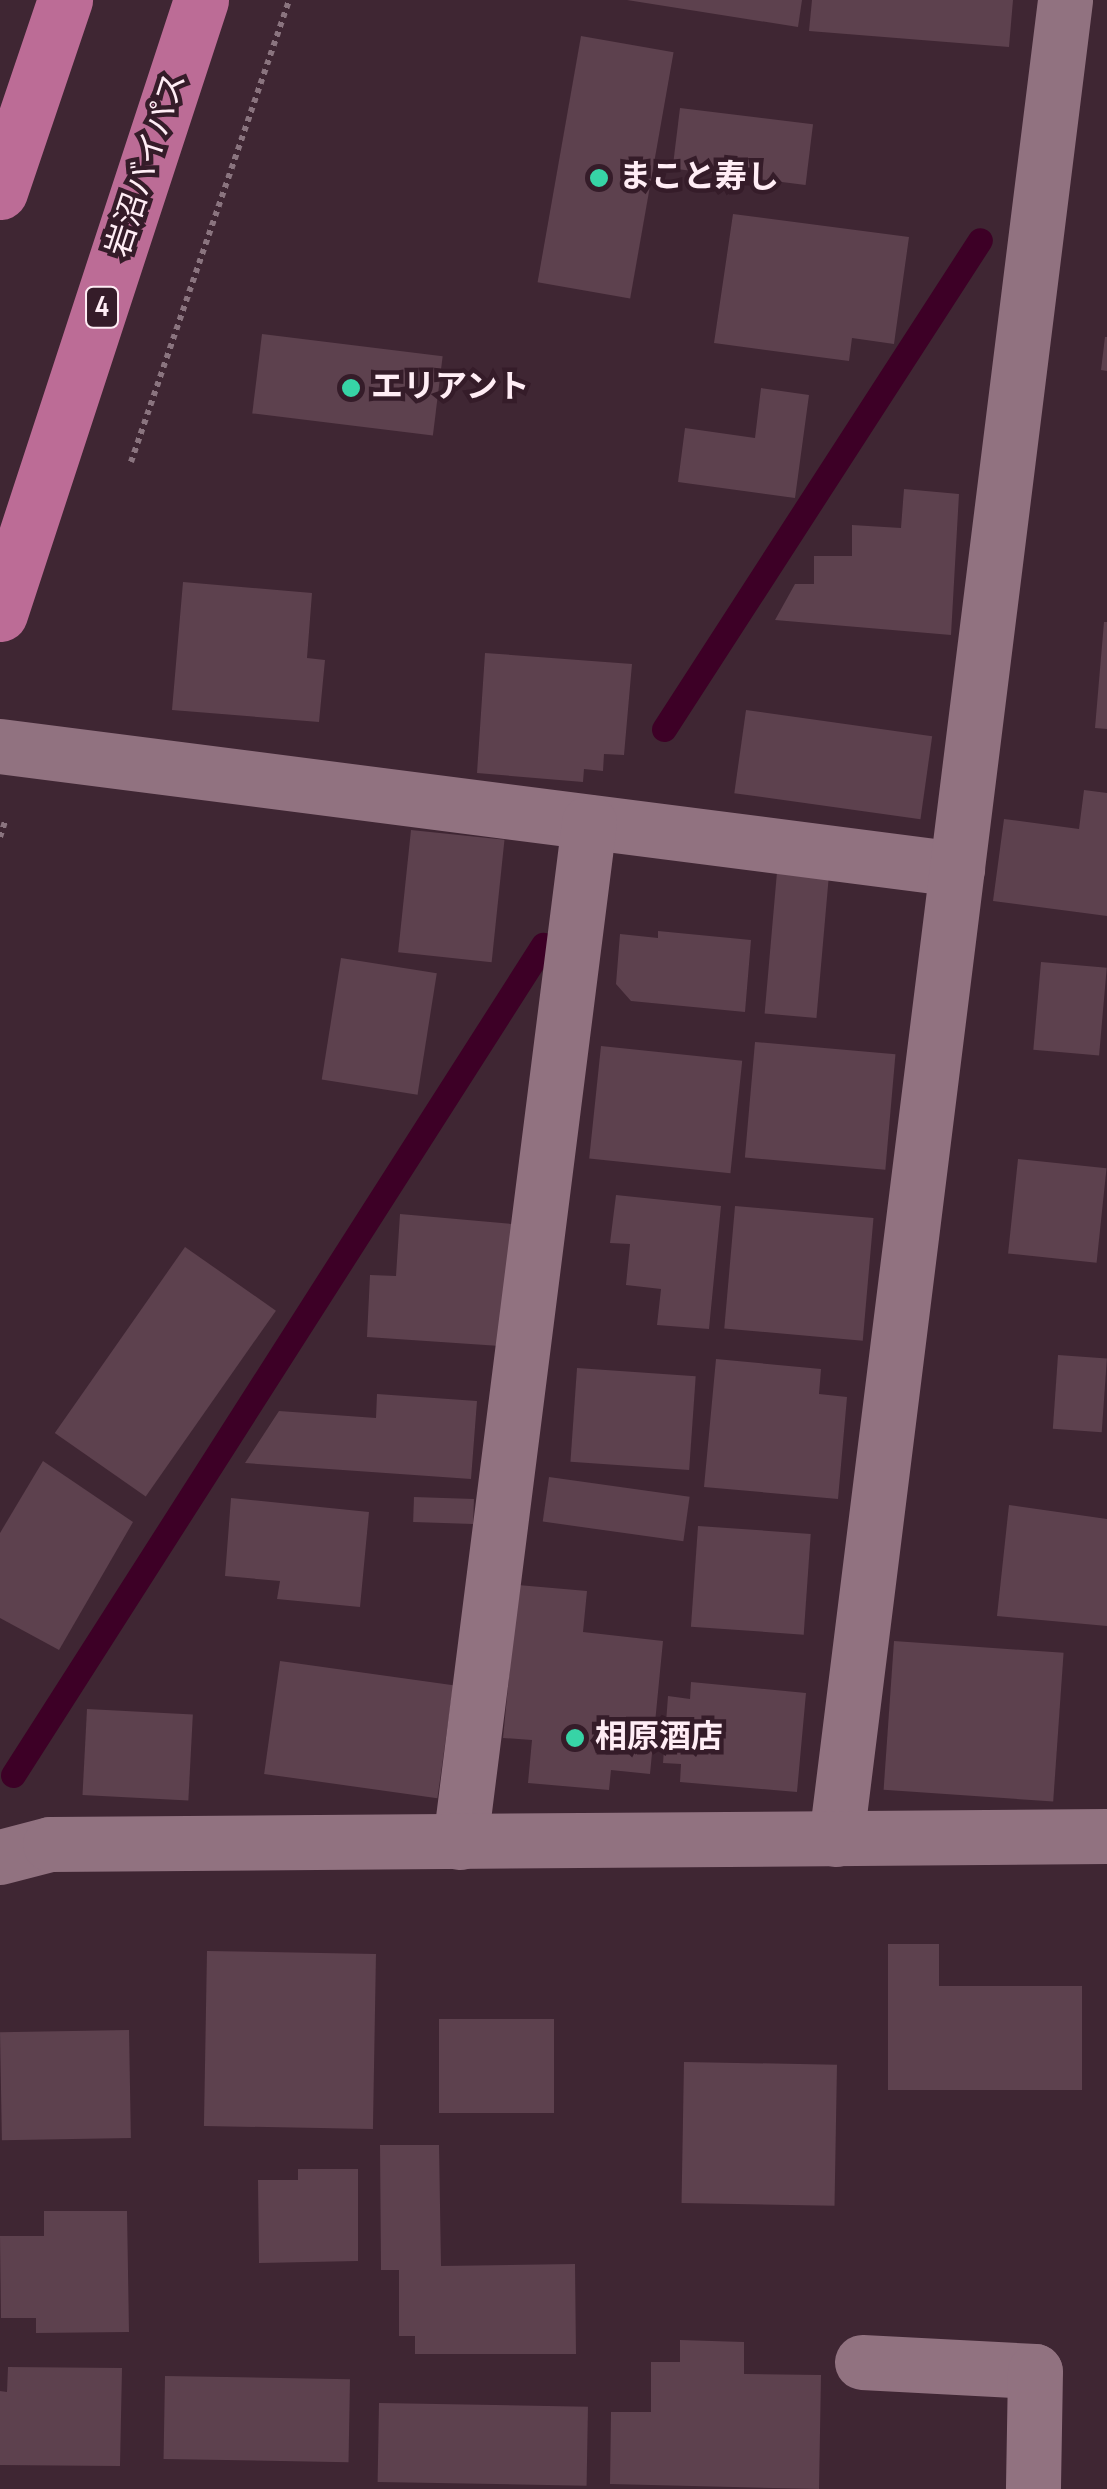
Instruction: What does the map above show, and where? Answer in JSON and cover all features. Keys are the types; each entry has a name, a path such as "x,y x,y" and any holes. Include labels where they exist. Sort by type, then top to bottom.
{"highway":[{"path":"0,192 65,0"},
{"name":"岩沼バイパス","path":"0,614 201,0"}],"street":[{"path":"836,1839 1065,0"},
{"path":"14,748 957,869"},
{"path":"460,1842 590,822"},
{"path":"0,1857 50,1844 1107,1836"},
{"path":"862,2362 1035,2371 1033,2489"}],"path":[{"path":"125,480 290,0"},
{"path":"0,837 14,748"}],"building":[{"path":"627,0 802,0 798,27"},
{"path":"812,0 1013,0 1009,47 809,31"},
{"path":"581,36 674,52 630,299 538,282"},
{"path":"680,108 813,124 806,185 673,169"},
{"path":"733,214 909,237 894,344 852,338 849,361 714,343"},
{"path":"262,334 443,356 433,436 252,413"},
{"path":"1107,337 1107,371 1101,370"},
{"path":"761,388 809,395 795,498 678,482 685,428 755,438"},
{"path":"904,489 959,494 951,635 775,620 795,584 814,584 814,556 852,556 852,525 901,528"},
{"path":"183,582 312,593 307,658 325,660 319,722 172,710"},
{"path":"1107,622 1107,729 1095,728"},
{"path":"485,653 632,664 624,755 604,754 603,771 584,769 583,782 477,773"},
{"path":"746,710 932,736 920,819 734,793"},
{"path":"1084,790 1107,793 1107,916 993,901 1004,819 1079,829"},
{"path":"411,830 504,840 492,962 398,952"},
{"path":"777,872 829,877 816,1018 765,1013"},
{"path":"658,931 751,940 745,1012 631,1001 616,984 620,934 658,938"},
{"path":"341,958 437,973 418,1095 322,1079"},
{"path":"1041,962 1107,968 1099,1055 1033,1050"},
{"path":"755,1042 895,1054 885,1170 745,1158"},
{"path":"601,1046 742,1061 730,1173 589,1158"},
{"path":"1018,1159 1107,1168 1097,1263 1008,1253"},
{"path":"616,1195 721,1206 709,1329 657,1325 661,1289 626,1285 630,1244 610,1243"},
{"path":"735,1206 873,1218 863,1341 724,1329"},
{"path":"400,1214 512,1224 500,1346 367,1337 370,1275 396,1276"},
{"path":"185,1247 276,1311 146,1497 55,1433"},
{"path":"1058,1355 1107,1358 1102,1432 1053,1429"},
{"path":"716,1359 821,1369 819,1394 847,1397 838,1499 704,1487"},
{"path":"577,1368 696,1376 689,1470 570,1462"},
{"path":"377,1394 477,1401 471,1479 245,1463 279,1411 376,1418"},
{"path":"43,1461 133,1522 59,1650 0,1618 0,1533"},
{"path":"549,1477 690,1497 683,1541 543,1522"},
{"path":"414,1497 474,1499 473,1524 413,1522"},
{"path":"231,1498 369,1512 360,1607 277,1599 280,1581 225,1576"},
{"path":"1009,1505 1107,1519 1107,1626 997,1616"},
{"path":"698,1526 811,1534 804,1635 691,1627"},
{"path":"518,1585 587,1591 583,1632 663,1641 650,1774 611,1770 609,1790 528,1783 532,1740 503,1738"},
{"path":"894,1641 1064,1653 1053,1801 884,1790"},
{"path":"280,1661 453,1685 437,1798 264,1774"},
{"path":"691,1682 806,1693 797,1792 680,1782 681,1764 663,1763 668,1696 690,1699"},
{"path":"87,1709 193,1715 188,1800 82,1795"},
{"path":"888,1944 939,1944 939,1986 1082,1986 1082,2090 888,2090"},
{"path":"207,1951 376,1954 373,2129 204,2126"},
{"path":"439,2019 554,2019 554,2113 439,2113"},
{"path":"129,2030 131,2138 2,2140 0,2032"},
{"path":"684,2062 837,2065 835,2206 682,2203"},
{"path":"380,2145 439,2145 441,2266 575,2264 576,2354 415,2354 415,2336 399,2336 399,2270 381,2270"},
{"path":"298,2169 358,2169 358,2261 259,2263 258,2180 298,2180"},
{"path":"44,2211 127,2211 129,2332 36,2333 36,2318 1,2318 0,2236 44,2236"},
{"path":"680,2340 744,2342 744,2374 821,2375 819,2489 610,2484 611,2412 651,2412 651,2362 680,2362"},
{"path":"8,2367 122,2368 120,2466 0,2465 0,2391 7,2392"},
{"path":"165,2376 350,2379 349,2462 164,2459"},
{"path":"379,2403 588,2407 587,2486 378,2482"}],"waterway":[{"path":"664,729 980,240"},
{"path":"13,1775 543,945"}],"place":[{"name":"まこと寿し","path":"599,178"},
{"name":"エリアント","path":"351,388"},
{"name":"相原酒店","path":"575,1738"}]}
